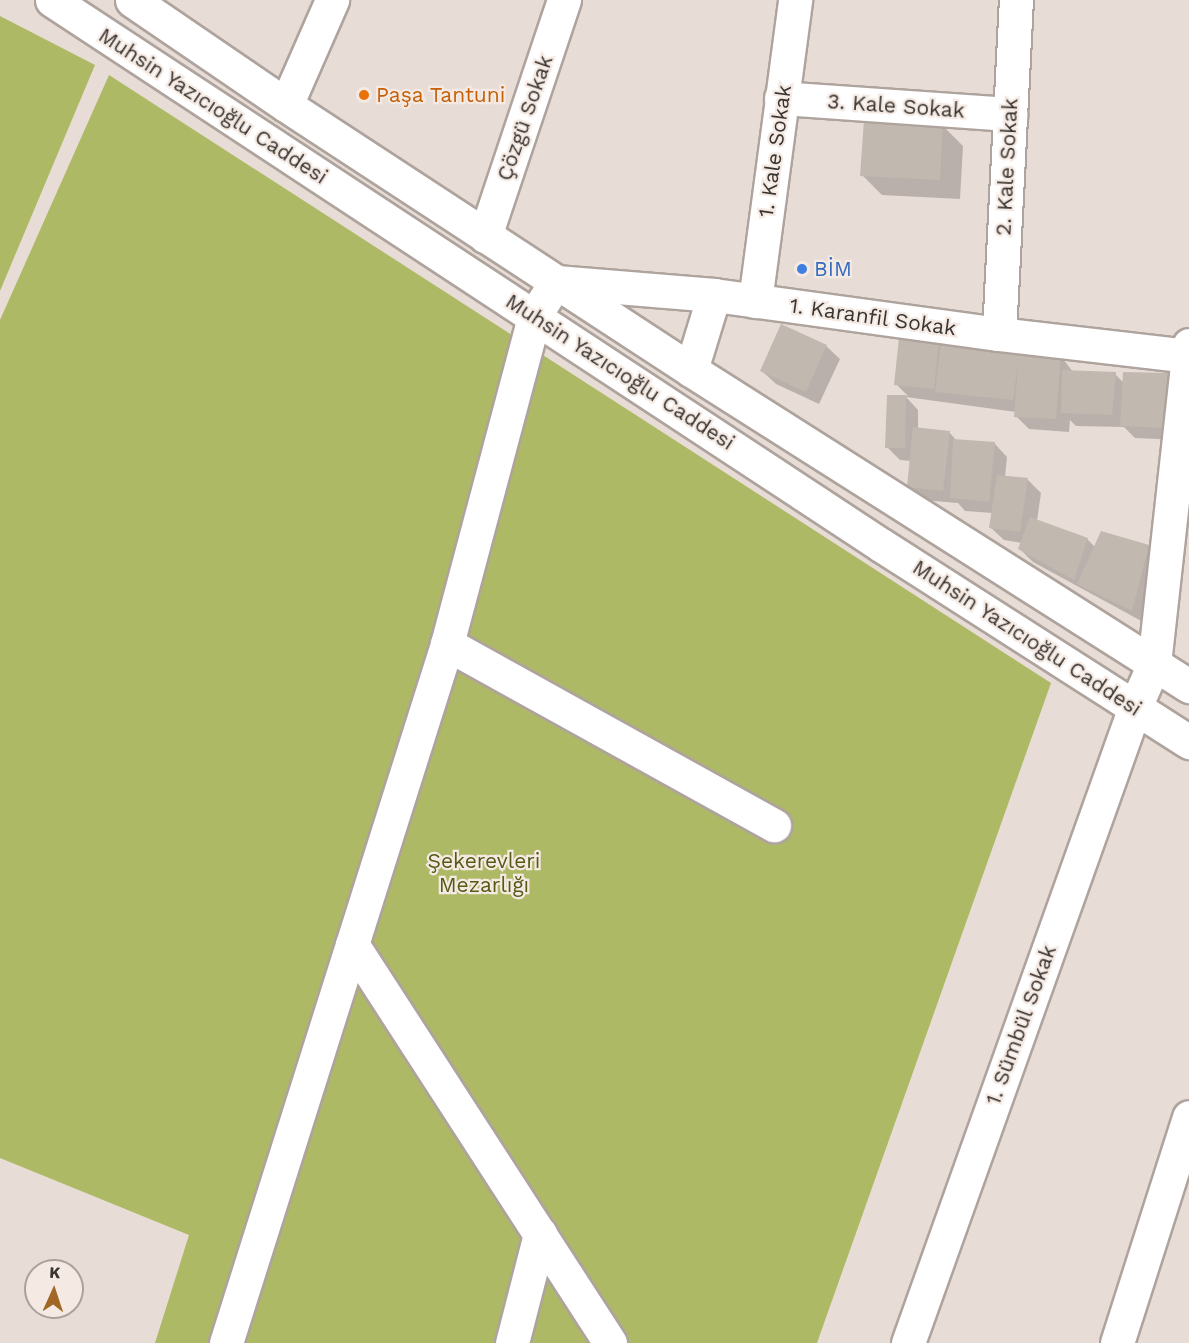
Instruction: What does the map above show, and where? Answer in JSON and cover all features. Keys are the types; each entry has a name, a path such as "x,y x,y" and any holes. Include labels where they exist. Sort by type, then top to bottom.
{"street":[{"name":"Muhsin Yazıcıoğlu Caddesi","path":"52,0 881,545 1189,742"},
{"name":"Muhsin Yazıcıoğlu Caddesi","path":"132,0 286,105 691,370 1189,686"},
{"path":"286,105 332,0"},
{"name":"Çözgü Sokak","path":"485,236 564,0"},
{"name":"1. Kale Sokak","path":"755,301 795,0"},
{"name":"2. Kale Sokak","path":"999,334 1016,0"},
{"name":"3. Kale Sokak","path":"782,98 1010,114"},
{"path":"226,1343 447,644 534,316 556,282"},
{"name":"1. Karanfil Sokak","path":"556,282 714,295 999,334 1189,352"},
{"path":"691,370 714,295"},
{"name":"1. Sümbül Sokak","path":"908,1343 1135,707 1154,664 1189,352"},
{"path":"447,644 774,825"},
{"path":"352,944 610,1343"},
{"path":"1117,1343 1189,1117"},
{"path":"512,1343 540,1234"}],"green space":[{"path":"0,16 95,65 0,291"},
{"name":"Şekerevleri Mezarlığı","path":"109,75 1051,683 817,1343 155,1343 189,1235 0,1158 0,320"}],"building":[{"path":"864,120 943,125 940,180 860,176"},
{"path":"781,324 827,345 806,392 760,371"},
{"path":"900,328 940,331 934,389 894,385"},
{"path":"941,342 1061,354 1056,419 1014,417 1018,363 1013,400 935,392"},
{"path":"1062,370 1116,372 1112,415 1061,413"},
{"path":"1123,372 1170,373 1167,428 1120,426"},
{"path":"887,395 906,395 905,448 885,448"},
{"path":"913,427 950,431 943,491 907,487"},
{"path":"953,439 995,442 989,502 950,498"},
{"path":"997,475 1028,478 1020,532 989,528"},
{"path":"1030,517 1088,538 1074,580 1018,549"},
{"path":"1101,531 1149,545 1132,611 1077,584"}],"place":[{"name":"Paşa Tantuni","path":"364,95"},
{"name":"BİM","path":"802,269"}]}
